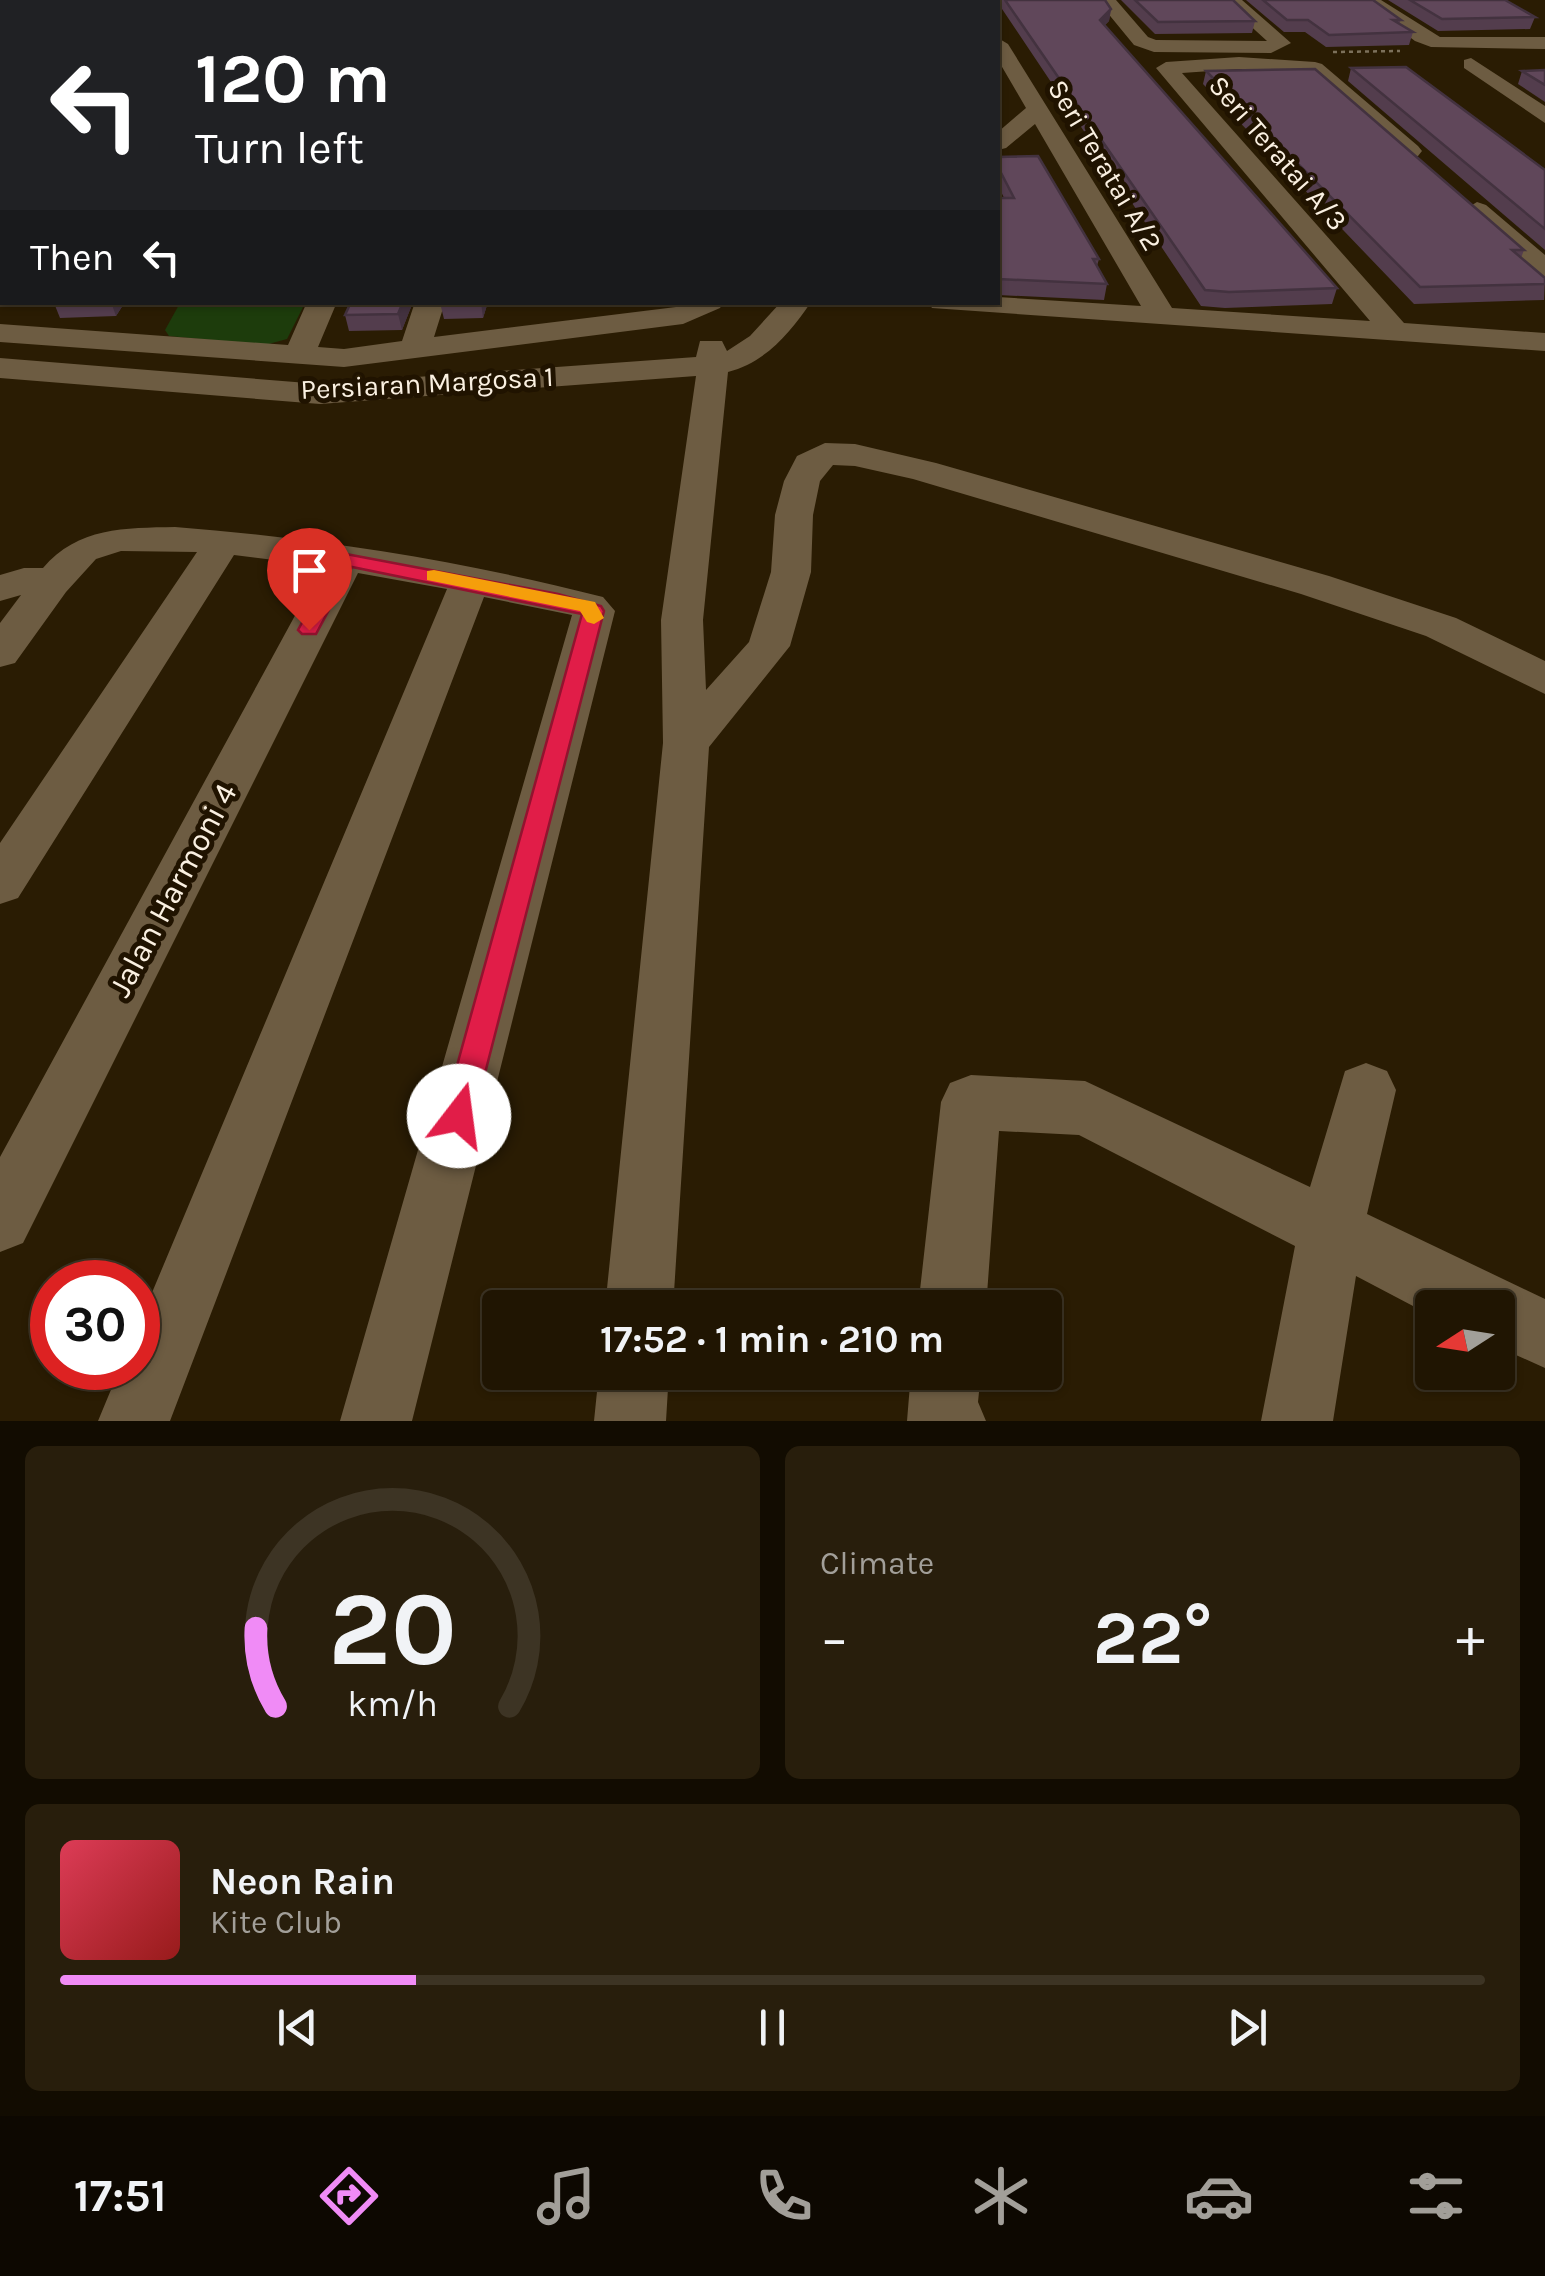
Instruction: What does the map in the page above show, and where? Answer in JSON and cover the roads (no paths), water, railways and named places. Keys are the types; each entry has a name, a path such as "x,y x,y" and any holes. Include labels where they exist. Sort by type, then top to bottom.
{"street":[{"path":"1106,0 1146,44 1271,47 1280,43 1231,0"},
{"path":"1368,0 1422,38 1438,43 1545,43"},
{"name":"Seri Teratai A/2","path":"1000,48 1162,316"},
{"path":"1545,59 1478,62 1545,116"},
{"name":"Seri Teratai A/3","path":"1396,333 1166,68 1240,64 1315,68 1432,170"},
{"path":"1000,141 1036,112"},
{"path":"1460,195 1545,270"},
{"path":"42,336 63,305"},
{"path":"298,357 321,305"},
{"path":"414,352 429,305"},
{"path":"518,336 524,305"},
{"path":"0,333 42,336 139,328 195,366 414,352 518,336 625,312 683,315 704,305"},
{"path":"640,1290 686,732 704,676 723,365 770,305"},
{"path":"723,365 793,305"},
{"path":"989,305 1545,342"},
{"name":"Persiaran Margosa 1","path":"0,352 195,366 320,394 723,365"},
{"name":"Persiaran Margosa 1","path":"0,368 195,366"},
{"path":"686,732 769,646 791,572 794,516 802,482 810,464 826,454 856,454 924,471 1315,585 1441,627 1545,679"},
{"path":"0,652 82,552 106,540 130,537 224,540 470,582 588,606 594,611 376,1421"},
{"path":"0,884 224,540"},
{"name":"Jalan Harmoni 4","path":"0,1221 346,560"},
{"path":"0,589 24,580 58,580"},
{"path":"134,1421 470,582"},
{"path":"1297,1421 1330,1232 1366,1090"},
{"path":"954,1290 971,1102 1085,1108 1451,1290"},
{"path":"1515,1320 1545,1334"},
{"path":"630,1421 633,1390"},
{"path":"944,1390 942,1416 950,1421"}]}
